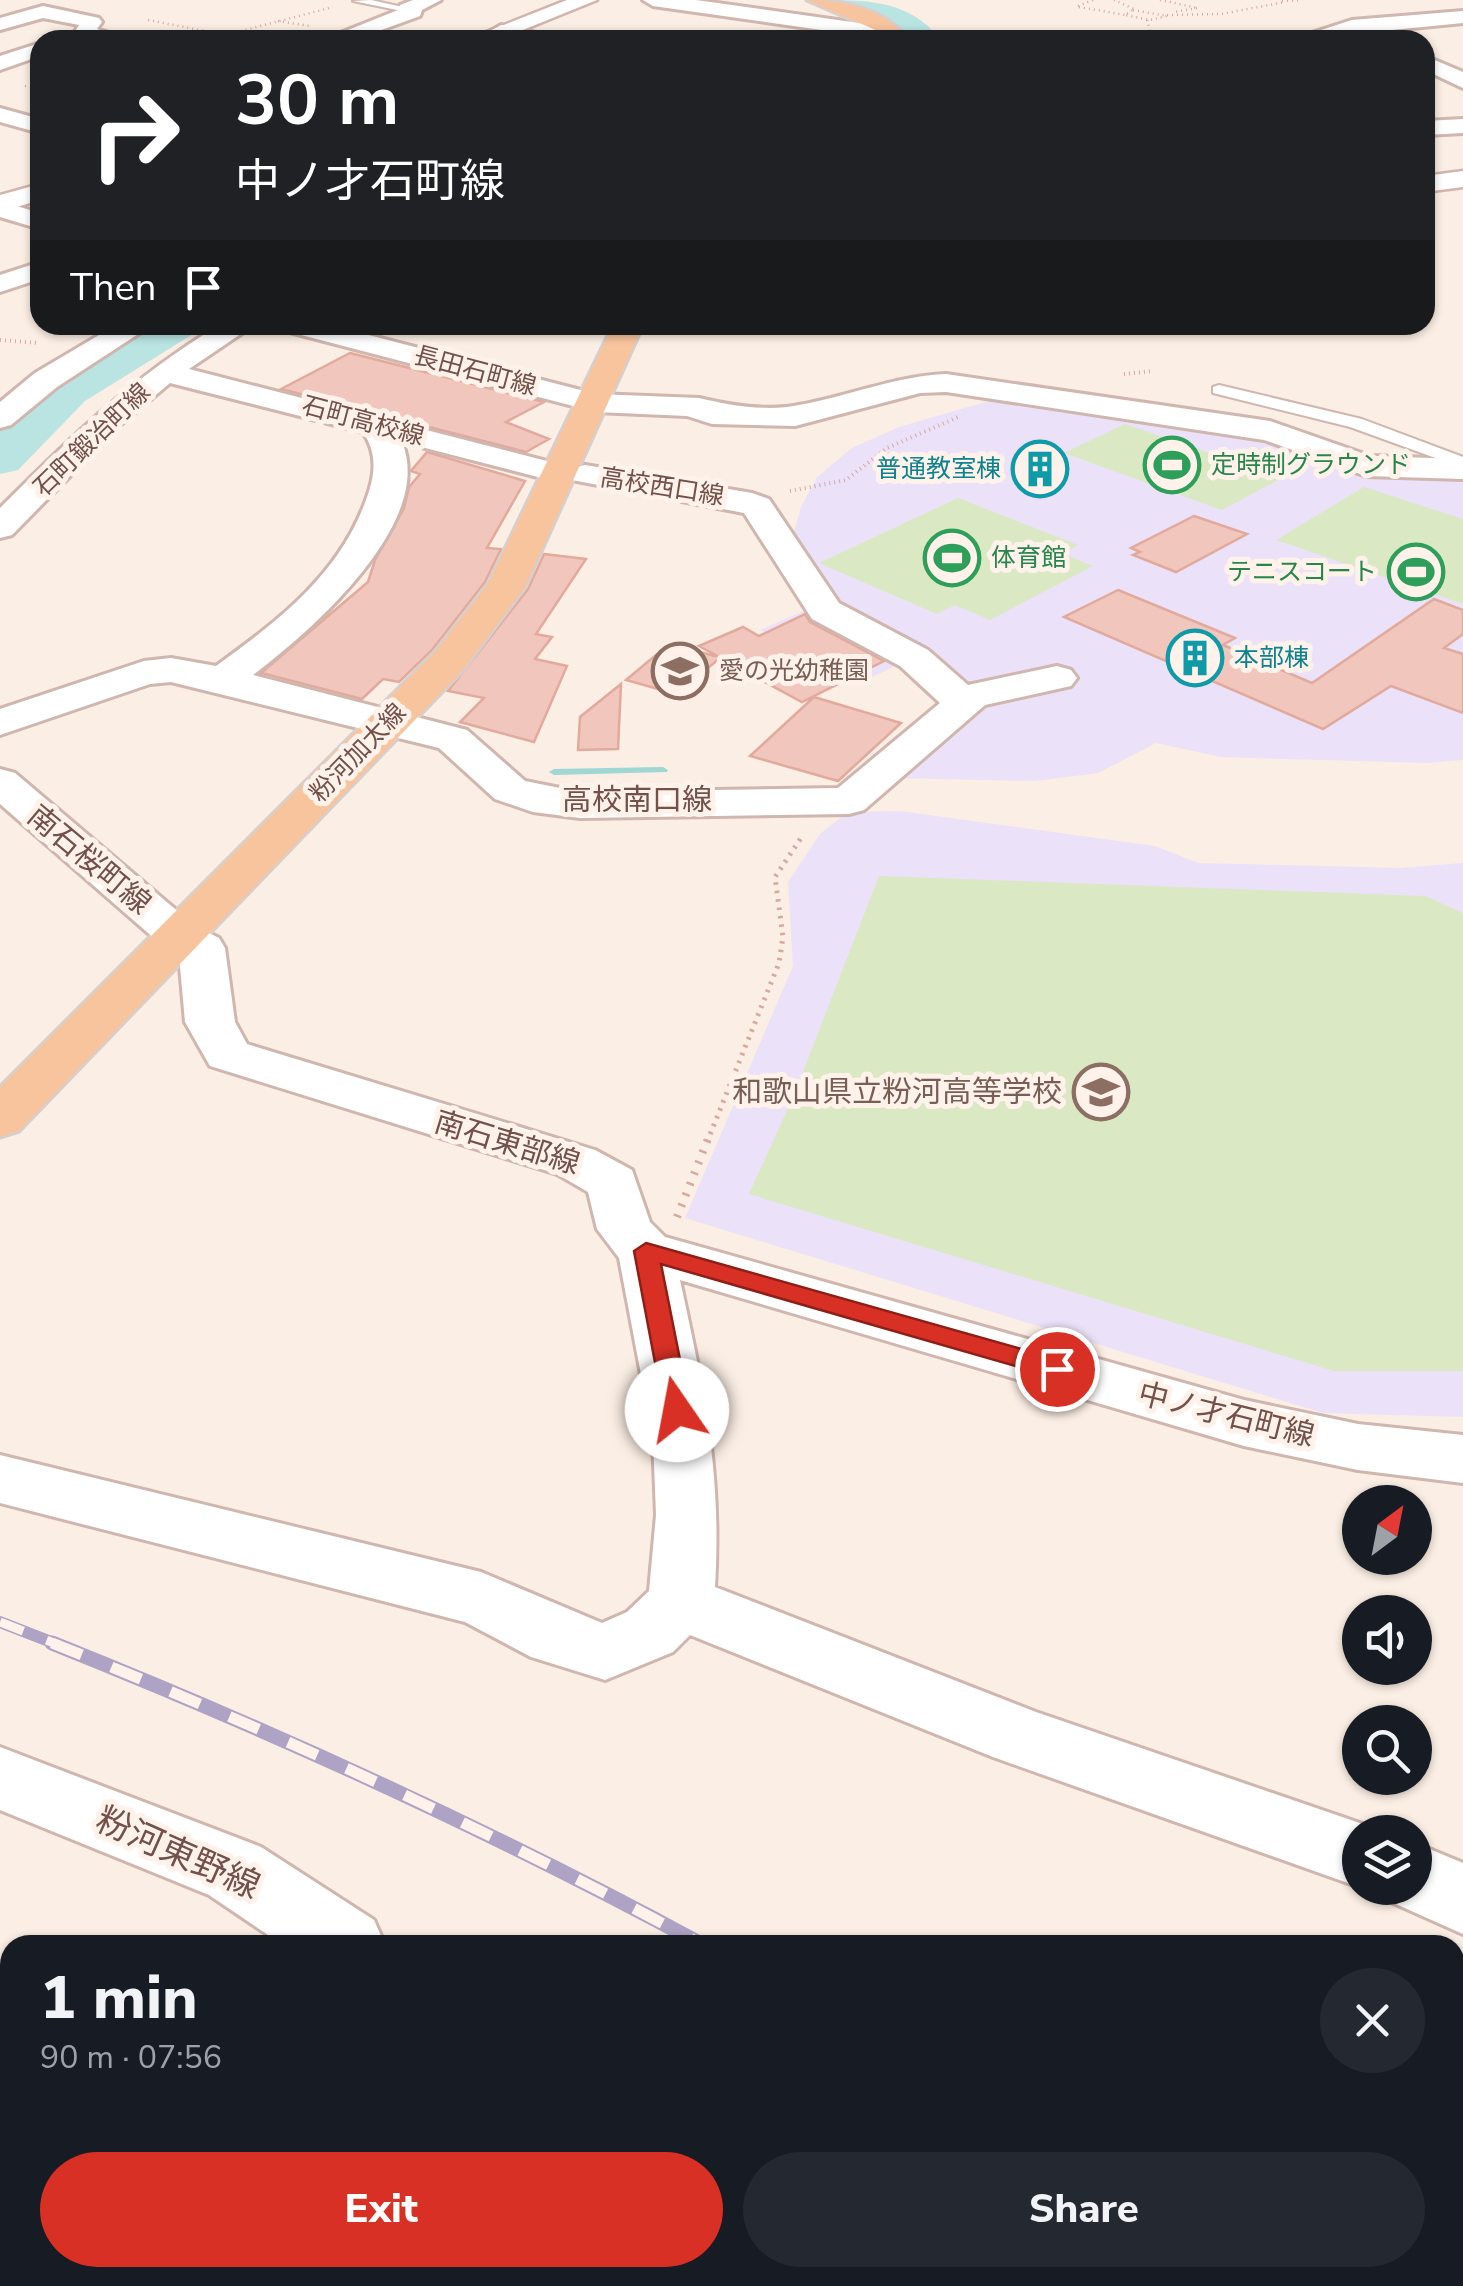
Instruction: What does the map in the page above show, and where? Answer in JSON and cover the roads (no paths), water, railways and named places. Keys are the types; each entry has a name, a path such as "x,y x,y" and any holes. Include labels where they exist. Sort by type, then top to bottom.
{"main road":[{"path":"505,30 587,0"},
{"path":"818,0 868,18 876,30"},
{"path":"1435,182 1463,178"},
{"path":"0,207 30,196"},
{"name":"粉河加太線","path":"0,1119 449,661 506,588 573,474 624,335"}],"street":[{"path":"20,0 44,12 94,24 85,30"},
{"path":"407,9 431,0"},
{"path":"653,0 847,30"},
{"path":"362,30 413,12 407,9"},
{"path":"0,24 44,12"},
{"path":"1337,30 1463,17"},
{"path":"1440,19 1463,29"},
{"path":"759,30 791,20"},
{"path":"1352,26 1360,30"},
{"path":"0,63 30,52"},
{"path":"1435,67 1463,80"},
{"path":"0,115 30,123"},
{"path":"1435,126 1463,126"},
{"path":"0,207 30,218"},
{"path":"6,250 30,257"},
{"path":"0,284 30,274"},
{"path":"0,418 46,380 120,335"},
{"name":"石町鍛冶町線","path":"0,528 108,418 164,372 223,335"},
{"name":"長田石町線","path":"334,335 596,403 699,407 700,412 712,414 795,416 920,384 1035,396 1270,431 1366,466 1463,466"},
{"name":"石町高校線","path":"164,372 573,474"},
{"path":"0,380 46,380"},
{"path":"223,678 303,620 363,552 376,526 394,460 390,444 374,424"},
{"name":"高校西口線","path":"573,474 735,499 765,515 825,611 914,658 964,702"},
{"name":"高校南口線","path":"0,723 144,673 171,670 223,678 453,739 489,776 534,799 580,805 849,802 964,702"},
{"path":"964,702 972,696 1057,678"},
{"name":"南石桜町線","path":"0,782 178,936"},
{"name":"南石東部線","path":"178,936 202,948 210,1022 228,1055 597,1171 613,1183 624,1229 654,1253 683,1438 688,1514 681,1602"},
{"name":"中ノ才石町線","path":"654,1253 1244,1423 1358,1448 1463,1459"},
{"path":"0,1478 480,1599 556,1637 605,1652 650,1632 681,1602 797,1651 1194,1800 1342,1849"},
{"name":"粉河東野線","path":"0,1778 234,1870 333,1935"},
{"path":"1432,1885 1463,1900"}],"lane":[{"path":"358,1 407,9"},
{"path":"1219,390 1356,423 1463,466"}],"waterway":[{"path":"843,0 900,19 913,30"},
{"path":"0,459 68,391 160,335"},
{"path":"554,772 663,770"}],"railway":[{"path":"0,1622 59,1645"},
{"path":"52,1643 382,1785 544,1862 684,1935"}],"place":[{"name":"定時制グラウンド","path":"1172,465"},
{"name":"普通教室棟","path":"1040,469"},
{"name":"体育館","path":"952,558"},
{"name":"テニスコート","path":"1416,572"},
{"name":"本部棟","path":"1195,658"},
{"name":"愛の光幼稚園","path":"680,671"},
{"name":"和歌山県立粉河高等学校","path":"1101,1092"}]}
